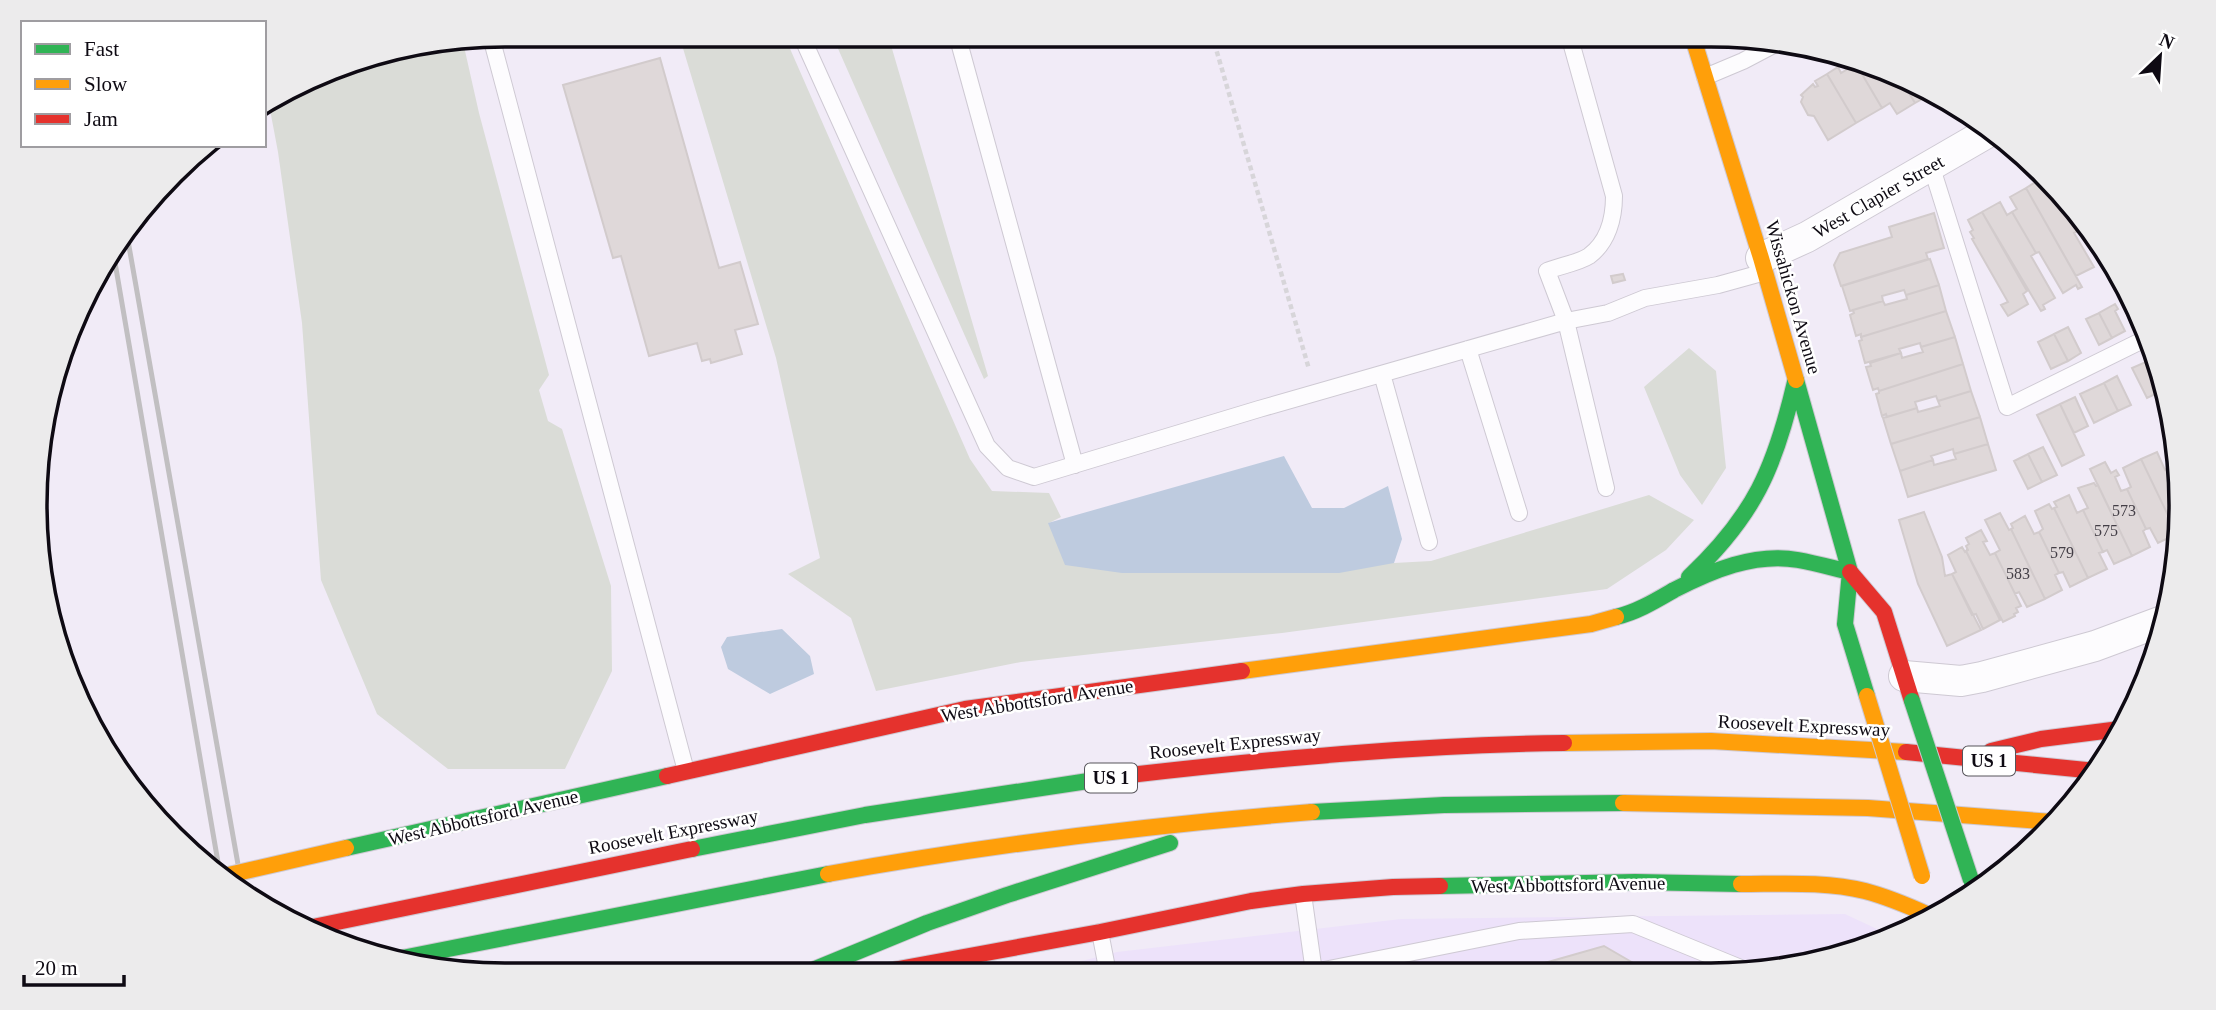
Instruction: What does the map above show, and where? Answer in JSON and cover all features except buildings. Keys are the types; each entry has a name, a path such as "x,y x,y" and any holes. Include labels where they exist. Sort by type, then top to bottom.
{"main road":[{"name":"Wissahickon Avenue","path":"1695,47 1763,265 1850,572 1845,624 1928,899"},
{"path":"1673,591 1704,564 1748,512 1770,468 1784,431 1796,380"},
{"name":"West Abbottsford Avenue","path":"234,874 920,718 1014,701 1591,624 1650,606 1673,591 1720,569 1757,560 1795,559 1850,572"},
{"name":"Wissahickon Avenue","path":"1850,572 1884,612 1971,881"},
{"path":"1959,758 2041,739 2109,730"},
{"name":"Roosevelt Expressway","path":"324,925 865,815 1100,779 1233,763 1379,750 1492,744 1711,741 1882,748 2084,770"},
{"path":"420,955 691,900 933,856 1053,839 1363,808 1598,802 1838,806 2042,821"},
{"path":"830,963 927,923 1007,895 1250,818"},
{"name":"West Abbottsford Avenue","path":"931,963 1227,905 1303,894 1393,887 1635,883 1823,885 1863,890 1899,901 1928,899"}],"street":[{"name":"West Clapier Street","path":"1763,265 1982,136"},
{"path":"1908,689 1982,677 2095,646 2152,625"}],"lane":[{"path":"494,47 686,771"},
{"path":"807,47 987,446 1007,468 1034,477 1468,349 1566,321 1608,313 1645,298 1718,285 1763,265"},
{"path":"960,47 1075,465"},
{"path":"1572,47 1614,196 1614,216 1604,239 1589,256 1547,271 1566,321 1606,488"},
{"path":"1704,77 1763,50"},
{"path":"1931,165 2007,407 2138,342"},
{"path":"1468,349 1519,513"},
{"path":"1382,374 1429,542"},
{"path":"1303,894 1313,963"},
{"path":"1359,963 1519,931 1633,924 1727,962"},
{"path":"1100,932 1106,963"}],"path":[{"path":"1215,47 1309,369"}],"shaded area":[{"path":"683,47 789,47 970,459 992,491 1049,493 1061,517 1049,523 1394,563 1431,561 1649,495 1694,520 1666,550 1607,589 1282,633 1021,662 876,691 851,618 788,574 820,558 776,358"},
{"path":"837,47 892,47 988,376 984,379"},
{"path":"465,49 549,375 539,390 548,421 562,429 611,586 612,671 565,769 448,769 377,714 321,580 302,323 271,112 303,94 387,63"},
{"path":"1689,348 1716,371 1726,468 1702,505 1680,475 1644,387"},
{"path":"1845,914 1880,930 1800,954 1741,962 1074,963 1117,952 1401,919"}],"water":[{"path":"1284,456 1312,508 1344,508 1388,486 1402,539 1394,563 1339,573 1122,573 1065,565 1048,523"},
{"path":"782,629 810,656 814,674 770,694 728,669 721,647 727,637"}],"railway":[{"path":"129,245 240,878"},
{"path":"115,265 218,861"}],"traffic: fast":[{"path":"1796,380 1850,572 1845,624 1867,696"},
{"path":"1689,577 1730,533 1759,489 1779,440 1795,382"},
{"path":"1616,617 1639,609 1703,576 1750,561 1782,558 1850,572"},
{"path":"1912,701 1971,880"},
{"path":"346,848 667,776"},
{"path":"692,849 865,815 1121,776"},
{"path":"1312,812 1444,805 1623,803"},
{"path":"830,963 927,923 1170,843"},
{"path":"419,955 828,874"},
{"path":"1440,886 1635,882 1741,884"}],"traffic: slow":[{"path":"1696,47 1796,380"},
{"path":"1242,671 1591,624 1616,617"},
{"path":"1867,696 1922,876"},
{"path":"1564,743 1711,741 1906,752"},
{"path":"1623,803 1868,808 2042,821"},
{"path":"828,874 1069,837 1312,812"},
{"path":"234,874 346,848"},
{"path":"1741,884 1803,884 1850,888 1890,899 1921,912"}],"traffic: jam":[{"path":"1850,572 1884,612 1912,701"},
{"path":"667,776 965,709 1242,671"},
{"path":"1991,751 2041,739 2109,730"},
{"path":"1121,776 1342,754 1564,743"},
{"path":"1906,752 2084,770"},
{"path":"323,925 692,849"},
{"path":"931,963 1251,901 1303,894 1440,886"}]}
